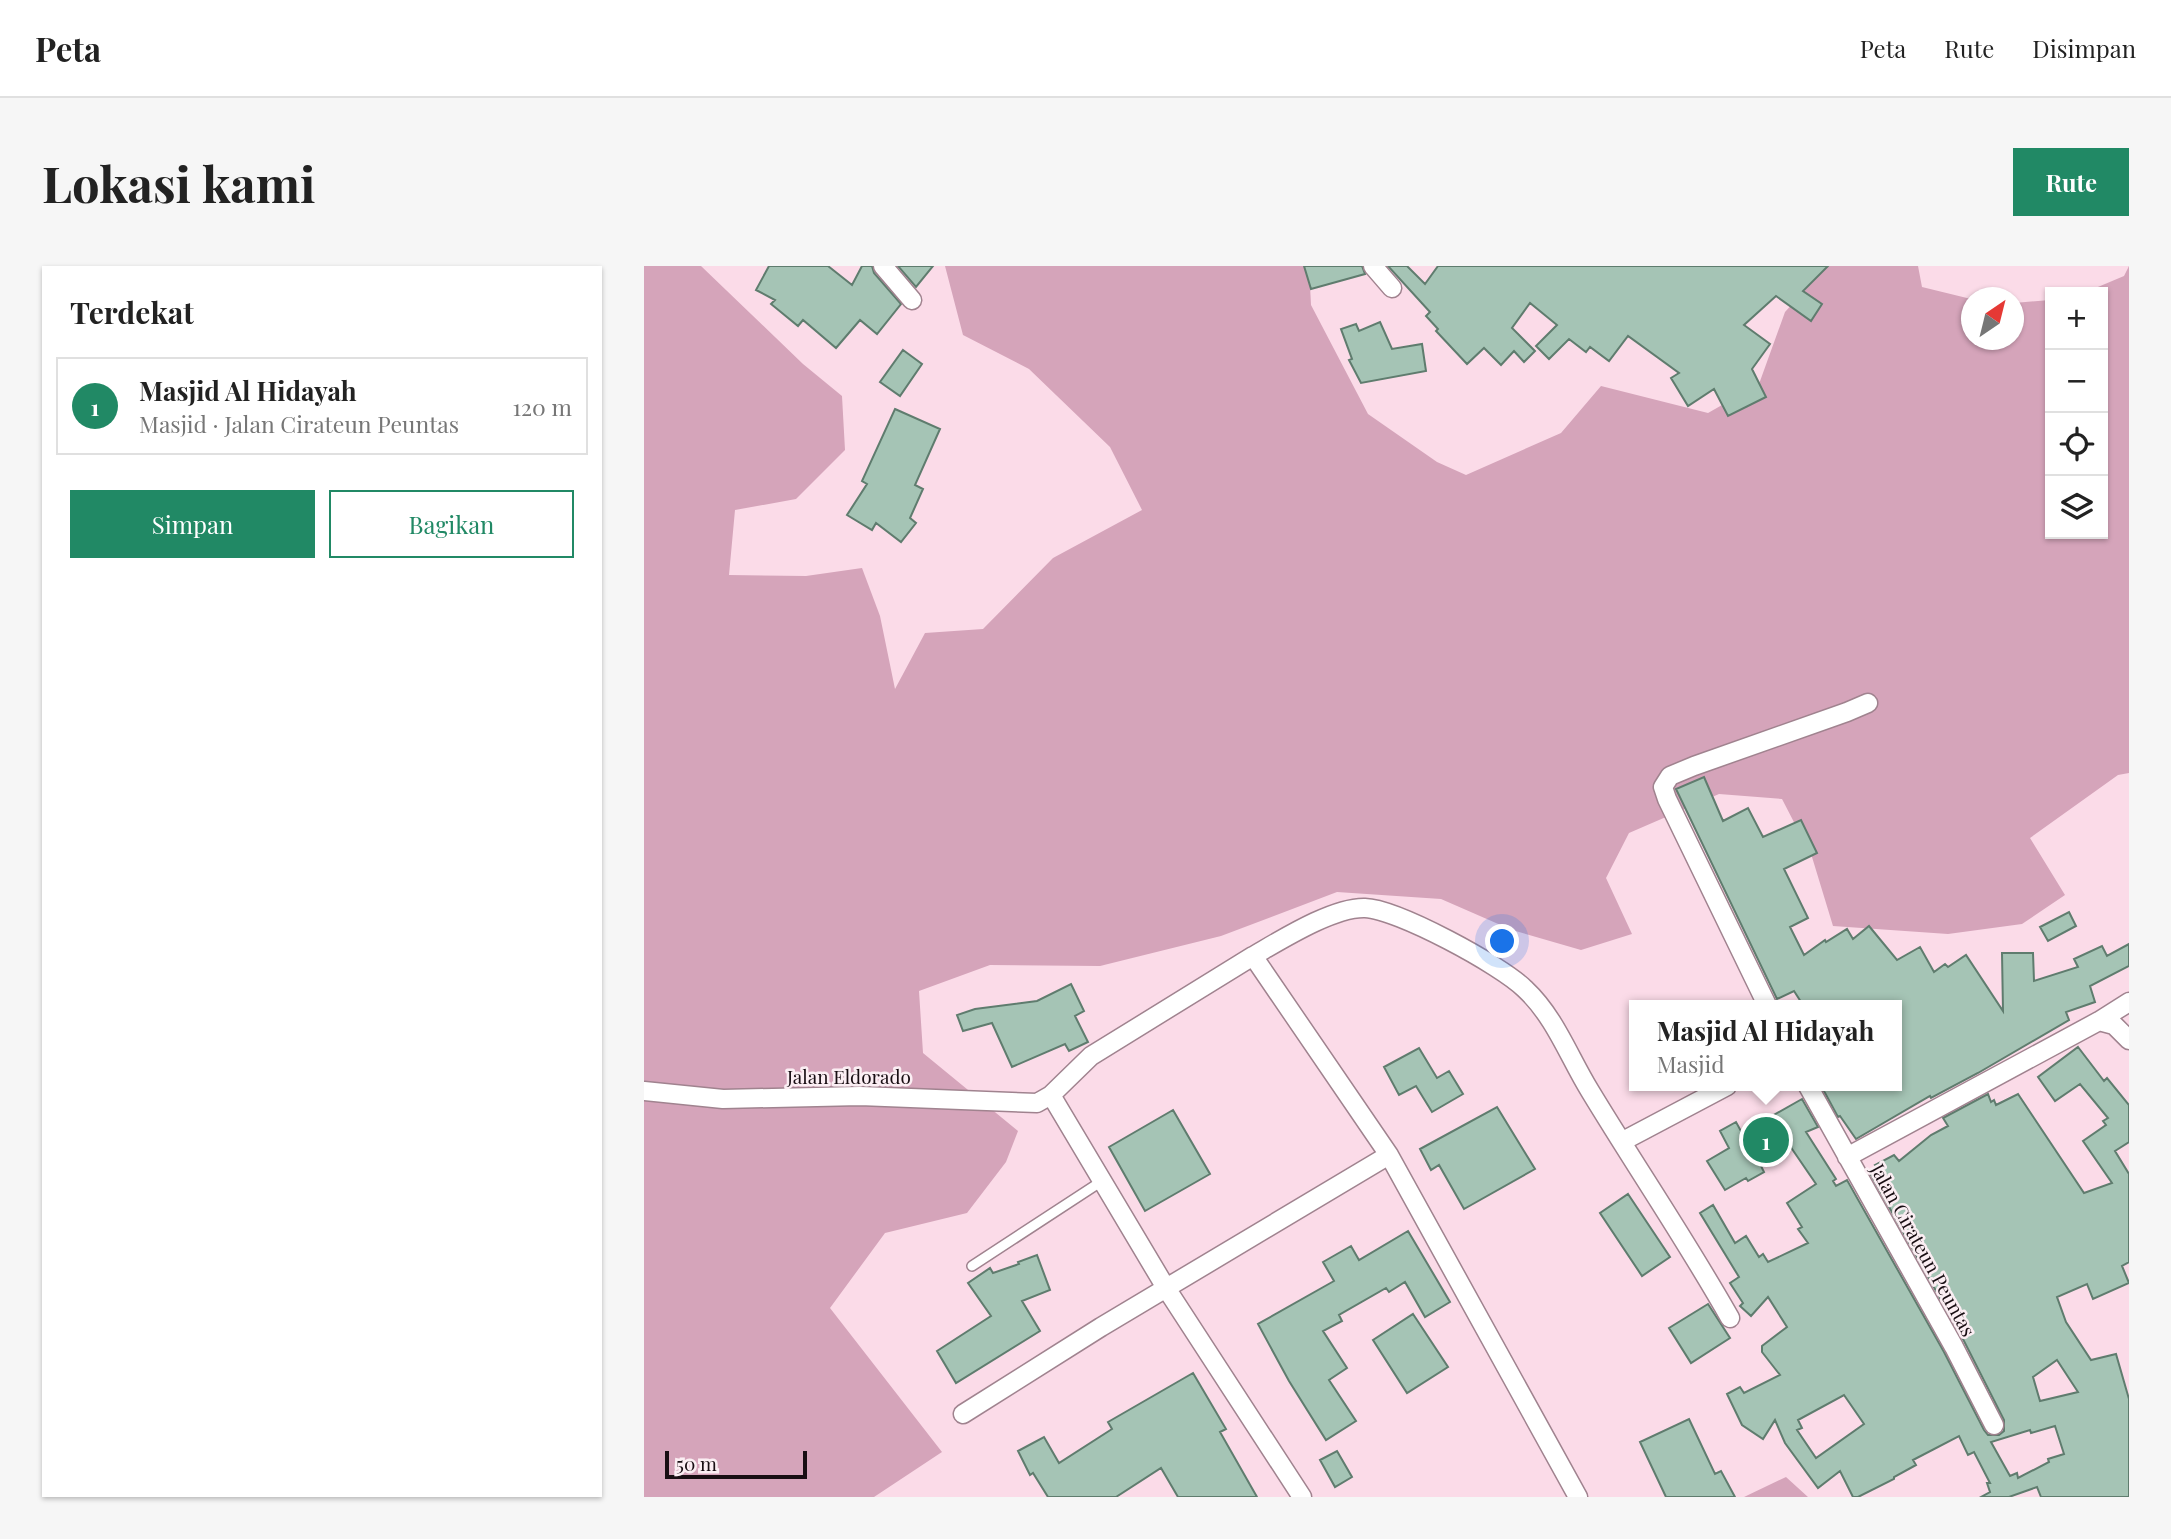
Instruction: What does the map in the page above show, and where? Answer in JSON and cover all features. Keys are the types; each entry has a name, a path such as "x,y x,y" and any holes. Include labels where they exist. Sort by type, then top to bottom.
{"street":[{"path":"883,266 912,300"},
{"path":"1373,266 1392,288"},
{"path":"1766,1000 1663,787 1670,776 1694,766 1868,703"},
{"path":"1302,1497 1166,1288 1051,1094 1091,1056 1253,956 1290,935 1337,914 1363,908 1405,920 1478,956 1505,972 1526,989 1552,1022 1590,1091 1692,1252 1730,1318"},
{"path":"1253,956 1389,1156 1578,1497"},
{"name":"Jalan Cirateun Peuntas","path":"1994,1425 1954,1347 1847,1157 2099,1021 2129,1002"},
{"path":"2099,1021 2114,1026 2129,1040"},
{"name":"Jalan Eldorado","path":"644,1091 723,1099 860,1096 1038,1103 1051,1094"},
{"path":"1623,1141 1718,1091"},
{"path":"1811,1091 1847,1157"},
{"path":"963,1414 1166,1288 1231,1252 1389,1156"}],"lane":[{"path":"972,1266 1102,1181"}],"shaded area":[{"path":"644,266 701,266 803,364 842,396 845,450 796,499 735,510 729,575 806,576 862,568 880,616 895,689 925,633 983,629 1053,558 1142,510 1110,447 1029,369 963,335 945,266 1309,266 1311,305 1368,414 1437,462 1466,475 1561,433 1601,386 1708,413 1759,384 1785,312 1827,266 1918,266 1922,287 1961,297 1961,350 2024,350 2024,302 2045,300 2045,539 2108,539 2108,287 2098,287 2124,276 2129,266 2129,773 2118,775 2030,838 2065,895 2022,924 1948,934 1833,926 1812,857 1782,799 1719,794 1629,833 1606,878 1632,934 1581,950 1512,930 1441,899 1337,892 1221,936 1100,966 990,965 919,991 923,1053 1018,1131 1006,1162 967,1213 885,1233 830,1308 942,1452 874,1497 644,1497"},
{"path":"1786,1477 1808,1497 1744,1497"}],"building":[{"path":"769,266 828,266 852,285 862,266 872,266 874,273 901,304 877,334 860,320 836,348 803,320 798,326 771,304 775,300 756,290"},
{"path":"898,266 933,266 916,287"},
{"path":"1304,266 1362,266 1365,274 1311,289"},
{"path":"1388,266 1407,266 1425,284 1438,266 1828,266 1803,291 1822,304 1811,321 1776,296 1744,325 1770,344 1752,369 1766,397 1728,416 1714,389 1688,406 1671,378 1679,373 1628,336 1609,361 1590,347 1586,352 1569,339 1549,359 1536,346 1557,325 1530,303 1512,328 1535,351 1524,362 1514,351 1501,365 1484,348 1467,364 1436,331 1438,329 1426,316 1430,312"},
{"path":"1380,322 1392,349 1422,344 1426,371 1361,383 1349,360 1352,359 1341,329 1356,324 1359,331"},
{"path":"903,350 922,364 900,396 880,382"},
{"path":"895,409 940,429 915,485 923,489 910,518 916,523 901,542 876,523 872,530 847,515 867,484 862,481"},
{"path":"1704,777 1723,821 1748,808 1763,837 1801,820 1817,853 1784,869 1808,918 1790,927 1804,955 1847,929 1853,939 1869,926 1897,960 1920,947 1934,972 1945,964 1948,967 1966,955 2003,1011 2002,953 2033,953 2034,981 2078,967 2074,959 2102,946 2107,956 2129,944 2129,966 2090,986 2095,1002 2066,1012 2069,1020 1856,1139 1840,1116 1838,1117 1824,1091 1902,1091 1902,1000 1800,1000 1794,991 1777,999 1676,789"},
{"path":"2069,912 2076,926 2048,941 2040,927"},
{"path":"1071,984 1084,1011 1075,1016 1088,1042 1069,1051 1065,1044 1012,1067 992,1023 963,1031 957,1015 975,1009 1037,1001"},
{"path":"2078,1047 2104,1081 2107,1078 2129,1105 2129,1142 2115,1151 2129,1174 2129,1262 2122,1266 2129,1283 2093,1299 2087,1284 2057,1297 2066,1322 2091,1360 2116,1354 2129,1399 2129,1497 2041,1497 2037,1487 2009,1497 1981,1497 1990,1492 1987,1483 1990,1483 1974,1452 1968,1455 1959,1436 1913,1460 1916,1465 1858,1497 1853,1497 1840,1471 1818,1488 1785,1443 1775,1420 1763,1439 1742,1425 1727,1394 1740,1387 1744,1393 1780,1375 1762,1352 1762,1346 1787,1327 1768,1297 1751,1316 1740,1306 1743,1303 1730,1283 1739,1277 1700,1213 1713,1205 1735,1243 1746,1236 1759,1257 1763,1254 1768,1262 1808,1243 1798,1229 1802,1227 1787,1203 1816,1184 1790,1146 1759,1162 1764,1172 1725,1190 1707,1161 1729,1148 1720,1131 1736,1122 1742,1133 1802,1099 1818,1127 1806,1132 1836,1179 1833,1181 1836,1186 1847,1180 1944,1352 1984,1430 1988,1435 1999,1435 2004,1431 2004,1420 1964,1341 1870,1173 1879,1170 1875,1165 1894,1155 1899,1161 1931,1135 1948,1126 1943,1118 1988,1094 1991,1102 1994,1100 1996,1105 2018,1094 2084,1193 2112,1183 2083,1141 2106,1125 2103,1121 2108,1118 2080,1084 2055,1101 2038,1077","holes":["2057,1360 2078,1392 2040,1401 2033,1377","1844,1395 1864,1424 1816,1458 1797,1430 1802,1428 1798,1420","2055,1426 2064,1454 2048,1459 2049,1462 2018,1478 2017,1473 2010,1476 1991,1442 2030,1430 2031,1433"]},
{"path":"1419,1048 1437,1078 1449,1071 1463,1094 1432,1112 1416,1086 1399,1095 1384,1067"},
{"path":"1497,1107 1535,1169 1464,1209 1439,1165 1431,1170 1420,1149"},
{"path":"1173,1110 1210,1174 1145,1211 1109,1147"},
{"path":"1628,1194 1670,1257 1642,1276 1600,1213"},
{"path":"1408,1231 1450,1302 1425,1317 1405,1282 1389,1292 1386,1288 1339,1315 1342,1321 1323,1331 1347,1368 1329,1380 1356,1421 1326,1440 1258,1324 1334,1281 1323,1262 1351,1246 1359,1260"},
{"path":"1037,1255 1050,1290 1022,1301 1040,1331 956,1383 937,1351 991,1316 968,1283 990,1268 993,1273"},
{"path":"1708,1304 1730,1338 1691,1363 1669,1328"},
{"path":"1413,1314 1448,1367 1407,1393 1373,1340"},
{"path":"1193,1373 1226,1429 1220,1432 1257,1497 1178,1497 1161,1468 1116,1497 1048,1497 1033,1473 1030,1475 1018,1451 1044,1437 1059,1463 1112,1429 1108,1422"},
{"path":"1689,1419 1715,1474 1721,1471 1735,1497 1666,1497 1640,1442"},
{"path":"1337,1451 1352,1477 1335,1487 1320,1460"}],"place":[{"name":"Masjid Al Hidayah","path":"1766,1140"}]}
